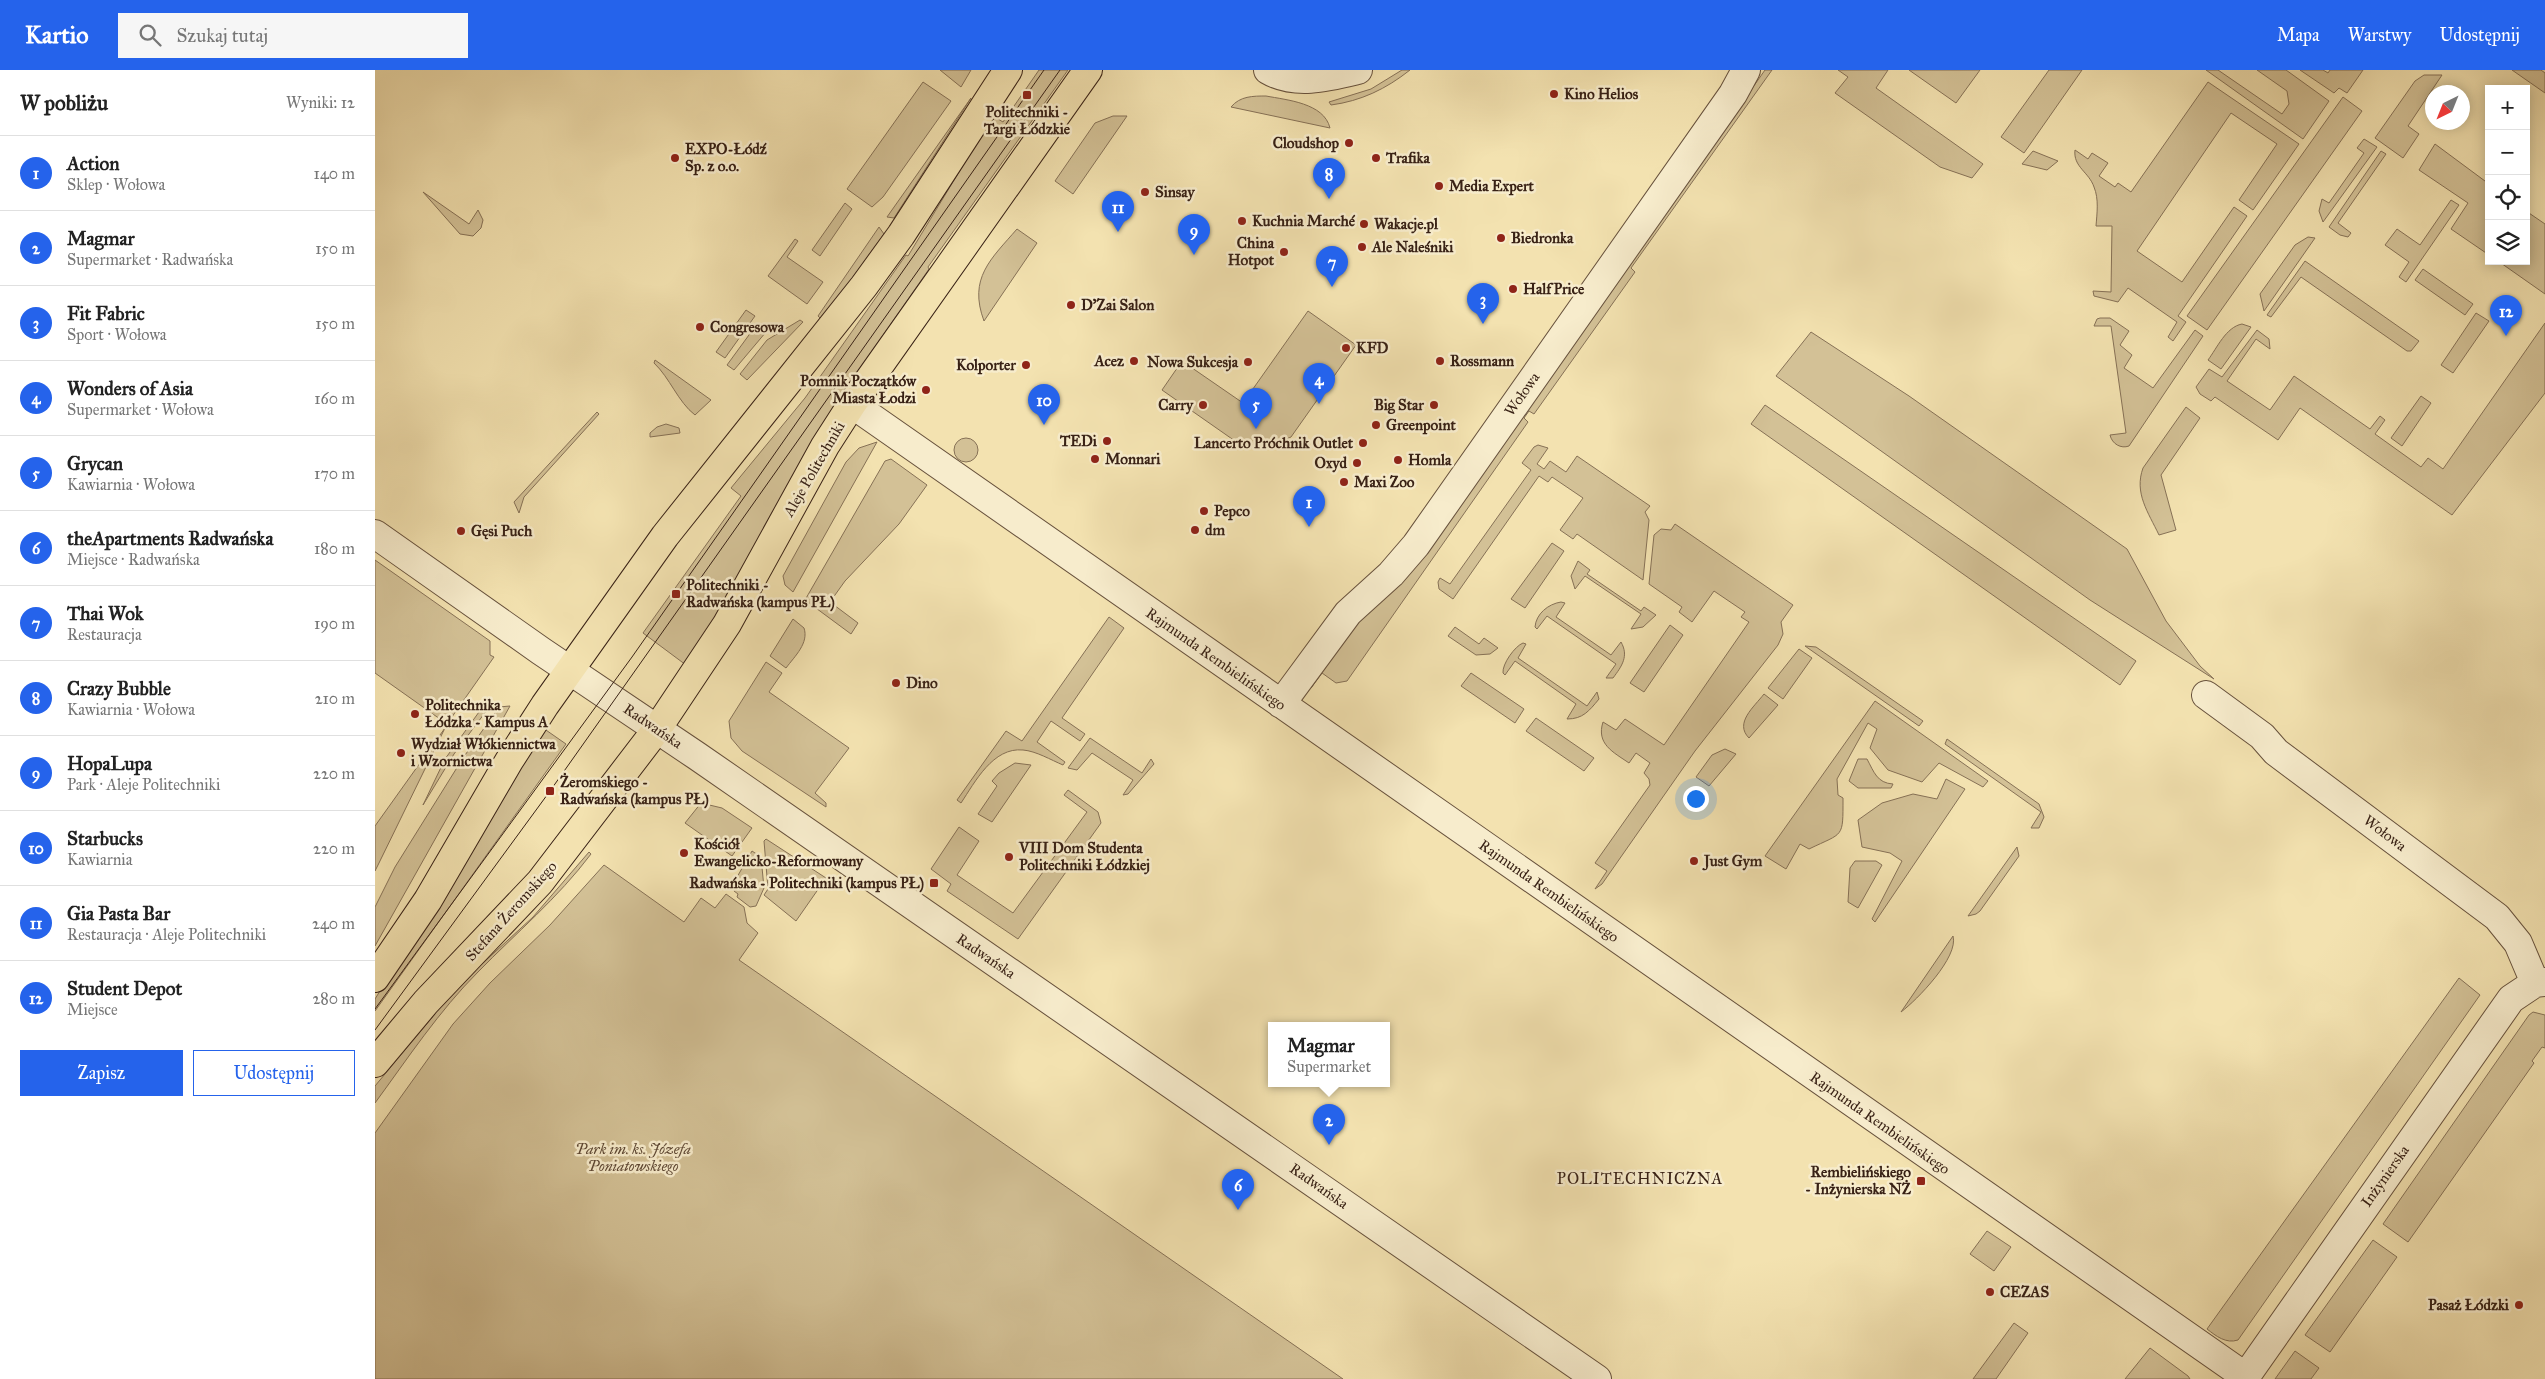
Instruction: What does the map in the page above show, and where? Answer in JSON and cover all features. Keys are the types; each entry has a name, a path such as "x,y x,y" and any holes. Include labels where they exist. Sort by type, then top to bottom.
{"main road":[{"path":"375,978 428,900 509,760 569,670 665,536 864,286 901,235 1008,70"},
{"name":"Aleje Politechniki","path":"657,729 692,679 735,610 825,446 852,404 1087,70"},
{"name":"Stefana Żeromskiego","path":"375,1063 426,1002 540,882 657,729"}],"street":[{"path":"1268,70 1277,75 1295,79 1317,78 1339,71"},
{"name":"Wołowa","path":"1281,704 1347,613 1391,574 1416,545 1733,94 1746,70"},
{"name":"Rajmunda Rembielińskiego","path":"852,404 2245,1378"},
{"name":"Radwańska","path":"375,534 569,670 1597,1379"},
{"name":"Wołowa","path":"2206,695 2262,736 2276,752 2497,917 2517,943 2540,983"},
{"name":"Inżynierska","path":"2245,1378 2511,999 2540,983"}],"green space":[{"path":"940,70 971,70 961,87"},
{"path":"1039,70 1068,70 928,267 929,269 842,394 720,611 686,665 643,633 741,496 731,488 805,398 906,255 908,256 993,116 1003,122"},
{"path":"1402,70 1410,70 1392,83 1373,93 1353,101 1331,105 1329,102 1371,89"},
{"path":"1765,70 1772,70 1631,268 1635,272 1534,414 1529,411 1524,418 1528,422 1347,681 1336,683 1322,673 1311,688 1344,637 1426,552"},
{"path":"1838,70 1888,70 1876,88 1983,164 1972,178 1940,167 1835,93 1848,77"},
{"path":"1909,70 1980,70 1956,103"},
{"path":"2049,70 2082,70 2024,153 2001,137"},
{"path":"2206,70 2218,70 2282,114 2289,104 2287,91 2257,70 2286,70 2329,101 2303,139"},
{"path":"2300,70 2323,70 2328,73 2330,70 2363,70 2347,93 2339,88 2334,93"},
{"path":"2512,70 2541,70 2545,73 2545,93"},
{"path":"2424,75 2442,75 2435,85 2425,85 2425,100 2408,126 2419,134 2403,158 2375,138 2415,81"},
{"path":"923,82 951,101 883,197 872,207 847,189"},
{"path":"2208,82 2299,144 2253,210 2239,200 2277,144 2231,113 2137,251 2182,282 2234,207 2247,216 2178,316 2186,322 2173,341 2168,337 2177,322 2128,288 2118,302 2094,296 2093,291 2111,292 2112,226 2096,226 2096,192 2089,177 2076,161 2075,150 2088,159 2092,153 2108,163 2099,176 2115,187 2118,183 2131,192"},
{"path":"1266,96 1294,101 1313,108 1326,120 1330,128 1231,107 1243,99"},
{"path":"2343,97 2362,111 2207,330 2187,316"},
{"path":"971,98 894,218 887,217"},
{"path":"1113,116 1127,116 1073,194 1055,181 1095,123"},
{"path":"2364,139 2377,147 2323,222 2319,211 2322,199 2329,203 2364,153 2357,148"},
{"path":"2435,144 2485,181 2485,252 2451,229 2468,203 2419,170"},
{"path":"2033,151 2058,161 2047,170 2022,164"},
{"path":"2381,151 2386,154 2338,223 2351,233 2348,237 2340,235 2329,227"},
{"path":"423,192 469,224 478,210 483,220 481,228 473,236 460,234"},
{"path":"2451,200 2459,205 2406,282 2399,277 2409,262 2385,245 2397,229 2420,245"},
{"path":"845,203 852,209 820,256 812,250"},
{"path":"2530,214 2545,224 2545,294 2504,265 2530,265"},
{"path":"879,227 884,234 836,301 820,318 818,316"},
{"path":"1017,229 1037,243 984,321 979,293 981,281 991,260"},
{"path":"2308,237 2315,238 2264,311 2260,294 2295,245"},
{"path":"795,239 798,241 787,257 823,282 807,304 768,276"},
{"path":"2305,261 2419,341 2411,351 2407,351 2301,277 2271,317 2267,315"},
{"path":"2423,269 2473,304 2465,315 2415,280"},
{"path":"746,310 755,316 725,358 716,352"},
{"path":"1308,311 1356,345 1291,437 1268,447 1245,448 1162,390 1182,361 1243,403"},
{"path":"2476,313 2489,321 2453,373 2441,365"},
{"path":"2110,318 2129,331 2120,345 2132,355 2124,368 2153,388 2195,330 2203,336 2129,446 2126,447 2115,443 2110,435 2126,433 2111,326 2094,326 2097,319"},
{"path":"800,320 803,322 747,380 740,374 767,340"},
{"path":"2545,323 2545,393 2452,515 2300,408 2278,440 2215,397 2211,401 2200,394 2196,387 2209,369 2222,377 2257,330 2269,339 2270,349 2256,339 2227,381 2270,410 2294,376 2370,429 2380,416 2385,420 2375,434 2421,467 2428,458 2443,469"},
{"path":"757,324 766,332 734,370 727,365"},
{"path":"2242,324 2251,327 2221,369 2208,360 2218,344 2231,329"},
{"path":"1811,332 1909,396 2127,549 2166,621 2200,666 2214,679 2090,600 1776,376"},
{"path":"655,360 711,400 695,415 684,404 654,363"},
{"path":"2421,396 2431,403 2402,446 2391,438"},
{"path":"1765,405 2136,661 2120,685 1751,424"},
{"path":"2186,407 2200,418 2161,475 2176,530 2159,535 2143,502 2140,486 2141,477 2143,468"},
{"path":"597,412 599,414 524,497 519,513 514,502"},
{"path":"666,424 679,428 680,433 650,437 650,433 657,427"},
{"path":"966,438 971,439 977,445 977,455 971,461 966,462 961,461 955,455 954,450 955,445 961,439"},
{"path":"877,442 793,592 785,585 783,576 846,462 859,448"},
{"path":"1538,445 1548,448 1537,464 1544,469 1550,461 1566,472 1577,456 1650,506 1645,512 1649,520 1643,580 1577,534 1573,539 1560,530 1583,498 1552,477 1548,482 1539,476 1453,599 1439,589 1438,582 1440,578 1450,584 1531,470 1522,463 1534,447"},
{"path":"891,459 927,485 899,524 845,581 830,602 858,623 851,634 805,600 885,461"},
{"path":"1675,524 1793,605 1781,622 1783,634 1778,645 1695,751 1602,884 1595,889 1607,871 1595,863 1650,785 1649,779 1644,773 1650,763 1636,753 1629,763 1607,747 1601,730 1603,722 1616,730 1625,719 1664,745 1749,622 1741,617 1745,612 1714,591 1692,622 1679,612 1682,607 1649,584 1654,535 1661,529 1671,530"},
{"path":"1552,543 1564,551 1525,608 1511,599"},
{"path":"375,560 490,641 490,655 494,657 447,724 375,673"},
{"path":"1578,561 1590,570 1587,574 1641,611 1644,607 1656,615 1643,627 1631,629 1641,614 1585,576 1575,589 1571,576"},
{"path":"1561,602 1565,603 1556,617 1611,655 1621,642 1624,652 1623,661 1613,678 1606,678 1616,664 1547,616 1537,629 1535,627 1543,610"},
{"path":"1109,617 1124,628 1062,718 1085,734 1080,741 1051,721 1037,742 1065,762 1063,765 1033,752 1023,750 1012,751 994,760 979,776 961,803 957,800 1006,731 1022,741"},
{"path":"793,619 804,628 805,639 786,668 770,656"},
{"path":"1670,625 1683,635 1644,692 1630,683"},
{"path":"1455,627 1479,644 1484,638 1498,648 1490,654 1476,655 1448,636"},
{"path":"1523,643 1526,644 1518,658 1587,706 1597,692 1599,699 1589,711 1577,718 1567,719 1576,704 1515,661 1505,675 1503,673 1507,660 1516,648"},
{"path":"1805,646 1816,647 1923,721 1919,726"},
{"path":"1799,649 1812,658 1783,699 1768,688"},
{"path":"766,662 782,673 769,692 849,748 815,793 826,803 826,807 742,751 731,738 729,721"},
{"path":"1471,673 1524,709 1515,723 1461,686"},
{"path":"1764,694 1778,705 1749,738 1744,727 1747,715"},
{"path":"1875,701 1988,781 1983,787 1939,763 1922,782 1888,770 1870,748 1877,729 1868,723 1837,779 1838,795 1843,798 1843,821 1839,832 1829,840 1809,849 1800,844 1786,869 1765,856"},
{"path":"510,706 375,946 375,907 395,867 463,758 499,707"},
{"path":"487,710 454,754 423,805 445,759 479,712"},
{"path":"1536,718 1594,758 1584,771 1526,731"},
{"path":"445,728 378,865 375,871 375,826"},
{"path":"543,728 566,744 375,1011 375,999"},
{"path":"1090,738 1142,773 1151,759 1154,764 1128,794 1123,795 1133,780 1092,753 1077,770 1068,768"},
{"path":"1947,739 2039,804 2044,817 2039,828 2031,828 2041,812 1945,744"},
{"path":"1725,749 1736,754 1709,786 1696,777 1712,755"},
{"path":"1858,759 1867,759 1874,772 1883,782 1893,784 1891,788 1858,788 1849,781"},
{"path":"1015,763 1031,765 992,822 978,814 997,786 992,781 999,773"},
{"path":"1946,779 1965,789 1875,922 1872,919 1902,861 1890,853 1862,847 1858,820 1882,803 1913,794 1937,799"},
{"path":"1068,790 1098,812 1101,823 1018,939 947,891 951,884 931,869 959,827 979,841 957,875 1013,913 1087,812 1064,795"},
{"path":"701,803 722,808 752,828 732,856 685,823"},
{"path":"766,839 826,878 796,921 764,895 768,889 764,841"},
{"path":"2017,847 2019,856 1980,911 1968,916"},
{"path":"752,851 761,857 764,888 756,906 750,907 737,897 738,894 734,891 736,886 733,884"},
{"path":"589,852 591,854 565,886 478,972 450,1003 424,1035 375,1103 375,1086 434,1013 470,975 533,917"},
{"path":"1855,861 1876,861 1882,865 1858,908 1848,902 1850,868"},
{"name":"Park im. ks. Józefa Poniatowskiego","path":"604,865 684,922 701,898 715,908 726,894 744,907 747,923 758,933 739,960 1343,1379 375,1379 375,1133 453,1024 490,983 550,925"},
{"path":"1953,936 1950,955 1943,966 1917,998 1901,1012"},
{"path":"2459,978 2480,995 2238,1340 2229,1341 2221,1339 2207,1329"},
{"path":"2533,1012 2545,1015 2545,1048 2542,1047 2532,1061 2534,1063 2408,1242 2383,1224 2529,1015"},
{"path":"1987,1231 2011,1247 1994,1271 1970,1254"},
{"path":"2373,1240 2397,1257 2330,1352 2305,1335"},
{"path":"2014,1323 2028,1333 1996,1379 1973,1379"},
{"path":"2150,1348 2188,1376 2190,1379 2125,1379"},
{"path":"2295,1351 2319,1368 2311,1379 2275,1379"}],"tram line":[{"path":"375,1009 632,657 1044,70"},
{"path":"375,1030 550,791 1060,70"}],"place":[{"name":"Kino Helios","path":"1554,94"},
{"name":"Politechniki - Targi Łódzkie","path":"1027,95"},
{"name":"Cloudshop","path":"1349,143"},
{"name":"EXPO-Łódź Sp. z o.o.","path":"675,158"},
{"name":"Trafika","path":"1376,158"},
{"name":"Media Expert","path":"1439,186"},
{"name":"Sinsay","path":"1145,192"},
{"name":"Crazy Bubble","path":"1329,199"},
{"name":"Kuchnia Marché","path":"1242,221"},
{"name":"Wakacje.pl","path":"1364,224"},
{"name":"Gia Pasta Bar","path":"1118,232"},
{"name":"Biedronka","path":"1501,238"},
{"name":"Ale Naleśniki","path":"1362,247"},
{"name":"China Hotpot","path":"1284,252"},
{"name":"HopaLupa","path":"1194,255"},
{"name":"Thai Wok","path":"1332,287"},
{"name":"HalfPrice","path":"1513,289"},
{"name":"D’Zai Salon","path":"1071,305"},
{"name":"Fit Fabric","path":"1483,324"},
{"name":"Congresowa","path":"700,327"},
{"name":"Student Depot","path":"2506,336"},
{"name":"KFD","path":"1346,348"},
{"name":"Acez","path":"1134,361"},
{"name":"Rossmann","path":"1440,361"},
{"name":"Nowa Sukcesja","path":"1248,362"},
{"name":"Kolporter","path":"1026,365"},
{"name":"Pomnik Początków Miasta Łodzi","path":"926,390"},
{"name":"Wonders of Asia","path":"1319,404"},
{"name":"Carry","path":"1203,405"},
{"name":"Big Star","path":"1434,405"},
{"name":"Starbucks","path":"1044,425"},
{"name":"Greenpoint","path":"1376,425"},
{"name":"Grycan","path":"1256,429"},
{"name":"TEDi","path":"1107,441"},
{"name":"Lancerto Próchnik Outlet","path":"1363,443"},
{"name":"Monnari","path":"1095,459"},
{"name":"Homla","path":"1398,460"},
{"name":"Oxyd","path":"1357,463"},
{"name":"Maxi Zoo","path":"1344,482"},
{"name":"Pepco","path":"1204,511"},
{"name":"Action","path":"1309,527"},
{"name":"dm","path":"1195,530"},
{"name":"Gęsi Puch","path":"461,531"},
{"name":"Politechniki - Radwańska (kampus PŁ)","path":"676,594"},
{"name":"Dino","path":"896,683"},
{"name":"Politechnika Łódzka - Kampus A","path":"415,714"},
{"name":"Wydział Włókiennictwa i Wzornictwa","path":"401,753"},
{"name":"Żeromskiego - Radwańska (kampus PŁ)","path":"550,791"},
{"name":"Kościół Ewangelicko-Reformowany","path":"684,853"},
{"name":"VIII Dom Studenta Politechniki Łódzkiej","path":"1009,857"},
{"name":"Just Gym","path":"1694,861"},
{"name":"Radwańska - Politechniki (kampus PŁ)","path":"934,883"},
{"name":"Magmar","path":"1329,1145"},
{"name":"Rembielińskiego - Inżynierska NŻ","path":"1921,1181"},
{"name":"theApartments Radwańska","path":"1238,1210"},
{"name":"CEZAS","path":"1990,1292"},
{"name":"Pasaż Łódzki","path":"2519,1305"}],"district":[{"name":"POLITECHNICZNA","path":"1640,1178"}]}
